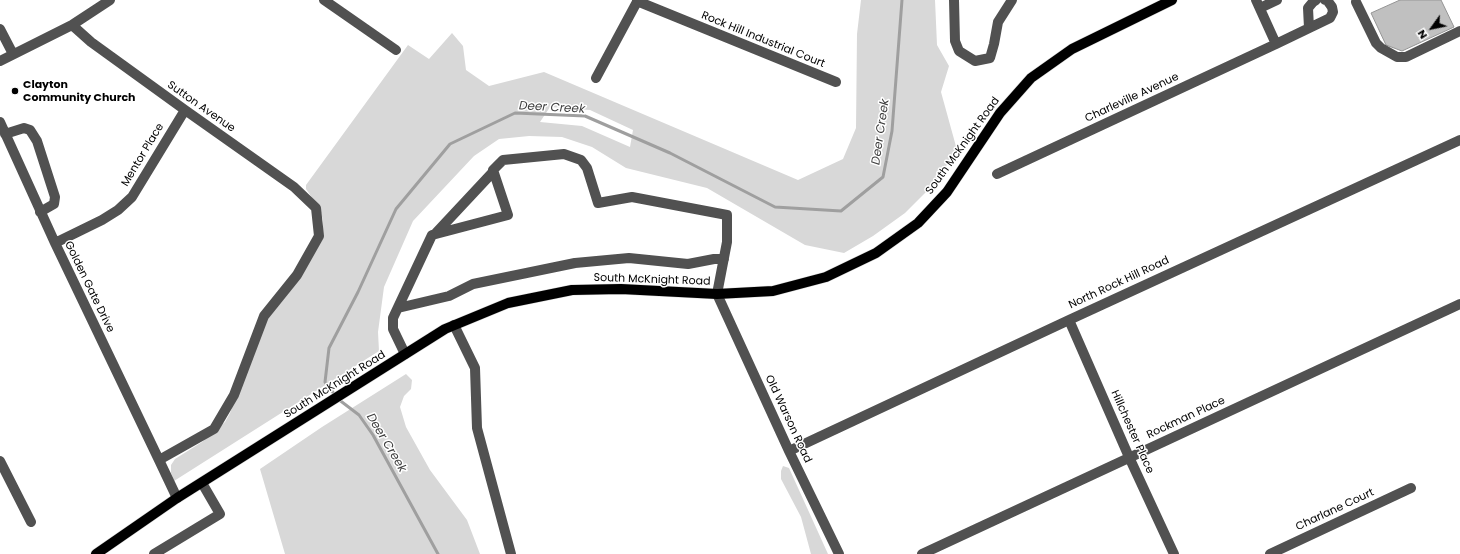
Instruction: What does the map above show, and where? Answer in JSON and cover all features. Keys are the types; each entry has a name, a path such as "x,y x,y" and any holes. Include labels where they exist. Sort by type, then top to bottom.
{"main road":[{"name":"South McKnight Road","path":"96,554 177,498 445,329 508,304 572,290 621,289 717,294 773,291 826,277 876,253 918,223 947,192 1000,113 1031,78 1072,49 1172,0"}],"street":[{"path":"0,61 72,25 110,0"},
{"path":"324,0 396,50"},
{"path":"954,0 955,42 959,51 975,61 990,58 998,22 1012,0"},
{"path":"1276,44 1258,4 1277,0"},
{"path":"1309,28 1308,8 1316,0"},
{"name":"Charleville Avenue","path":"997,174 1330,18 1333,12 1332,7 1327,0 1325,0"},
{"name":"Rock Hill Industrial Court","path":"596,78 638,1 836,82"},
{"path":"1357,1 1376,43 1389,54 1397,57 1406,57 1460,31"},
{"name":"Sutton Avenue","path":"72,25 91,42 184,110 294,187 316,208 319,236 297,275 264,316 234,395 214,430 159,460"},
{"path":"0,29 13,54"},
{"name":"Mentor Place","path":"55,243 102,220 118,210 132,196 184,110"},
{"name":"Golden Gate Drive","path":"0,122 40,212 177,498"},
{"path":"5,134 24,128 30,130 37,141 55,197 54,204 40,212"},
{"name":"North Rock Hill Road","path":"789,450 1460,140"},
{"path":"405,354 393,329 393,318 432,235 503,160 564,154 581,160 587,168 598,203 632,197 727,215 727,242 717,294"},
{"path":"434,234 508,215 493,172"},
{"path":"398,308 448,296 473,284 575,263 629,258 688,264 714,259 724,259"},
{"name":"Old Warson Road","path":"717,294 839,554"},
{"name":"Rockman Place","path":"922,554 1460,304"},
{"name":"Hillchester Place","path":"1069,320 1129,457 1174,554"},
{"path":"454,325 475,368 477,428 511,554"},
{"path":"0,461 31,522"},
{"path":"154,554 220,514 202,483"},
{"name":"Charlane Court","path":"1270,554 1411,488"}],"shaded area":[{"path":"861,0 935,0 937,45 949,66 941,92 957,150 934,184 905,213 873,236 844,253 805,245 707,188 626,168 592,147 562,137 529,136 499,139 474,156 413,221 384,287 378,332 379,351 174,481 171,473 171,465 175,459 202,442 225,422 230,413 264,323 323,230 323,220 320,209 306,189 306,185 408,45 429,59 452,33 463,46 466,70 489,86 544,72 798,180 843,159 856,128 857,34","holes":["550,107 590,110 633,130 630,147 582,126 540,122"]},
{"path":"406,374 412,380 411,389 404,396 400,407 406,427 430,470 467,520 480,554 285,554 260,469 322,427"},
{"path":"783,466 789,468 828,554 811,554 801,517 781,479 781,471"}],"building":[{"path":"1400,0 1441,0 1454,27 1402,51 1386,45 1371,13"}],"waterway":[{"name":"Deer Creek","path":"438,554 373,435 359,415 338,399 325,382 329,348 358,292 396,209 450,144 515,113 585,116 670,153 775,207 841,211 883,177 892,131 902,0"}],"place":[{"name":"Clayton Community Church","path":"15,91"}]}
